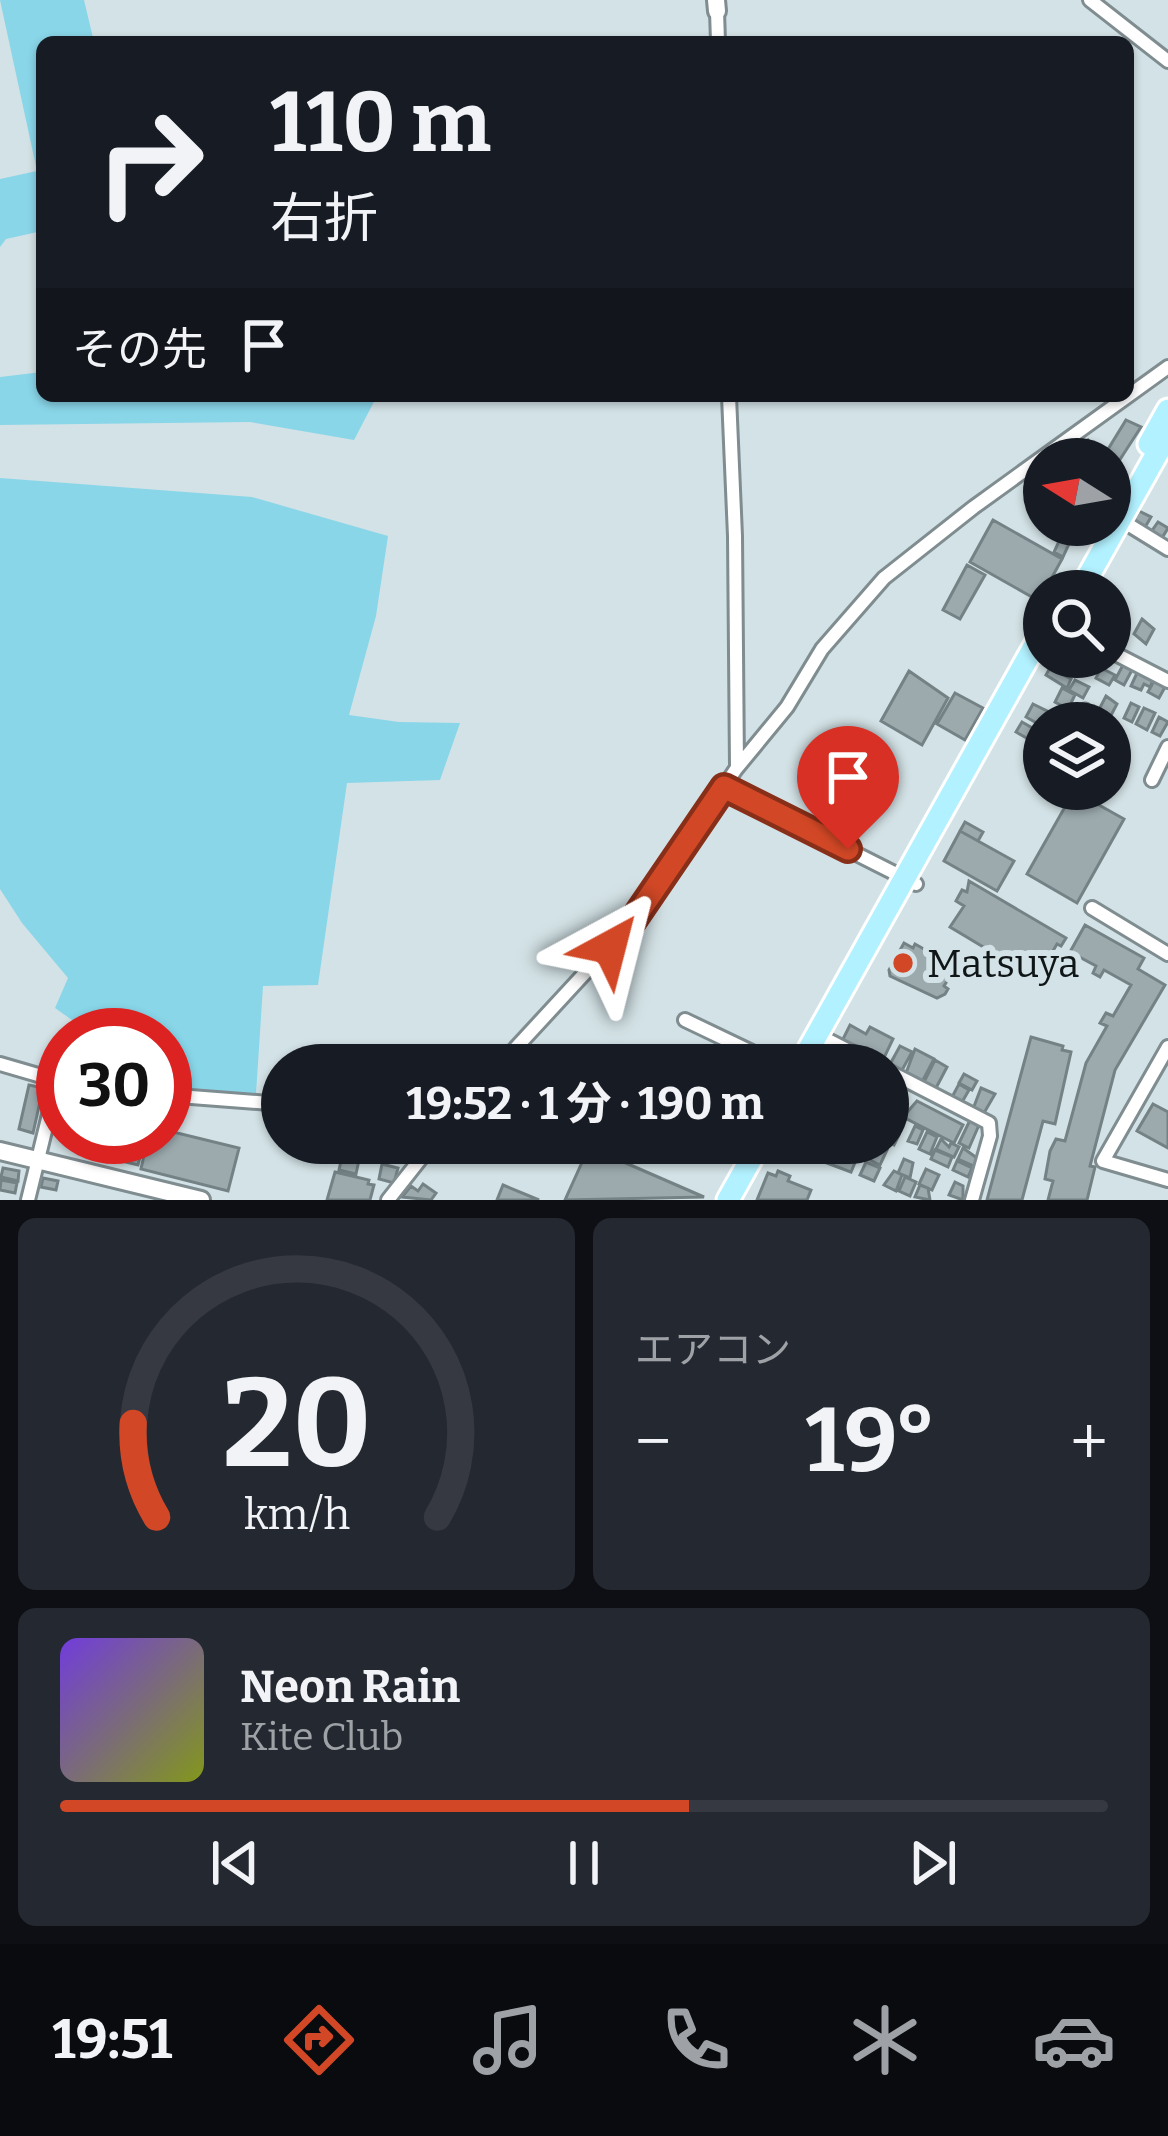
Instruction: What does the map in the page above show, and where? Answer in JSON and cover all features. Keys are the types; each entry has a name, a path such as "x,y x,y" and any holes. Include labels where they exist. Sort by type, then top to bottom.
{"main road":[{"path":"1131,481 1168,410"},
{"path":"1131,489 1168,434"},
{"path":"823,1044 1023,668"},
{"path":"813,1044 1030,678"},
{"path":"728,1200 748,1164"}],"street":[{"path":"1090,0 1168,61"},
{"path":"717,6 718,36"},
{"path":"1134,392 1168,367"},
{"path":"729,402 736,769"},
{"path":"519,1044 632,922 736,769 787,707 822,649 892,569 1120,402"},
{"path":"1131,530 1168,549"},
{"path":"1131,662 1168,681"},
{"path":"1152,780 1168,747"},
{"path":"724,787 910,881"},
{"path":"1092,908 1168,954"},
{"path":"685,1019 736,1044"},
{"path":"826,1039 836,1044"},
{"path":"1168,1047 1103,1161 1168,1180"},
{"path":"0,1064 36,1075"},
{"path":"909,1082 989,1123 990,1136 972,1200"},
{"path":"192,1097 261,1102"},
{"path":"0,1151 36,1160"},
{"path":"28,1200 37,1164"},
{"path":"54,1164 202,1200"},
{"path":"388,1200 417,1164"}],"shaded area":[{"path":"0,0 84,0 93,36 36,36 36,166"},
{"path":"36,171 36,232 6,239 0,247 0,179"},
{"path":"36,373 36,402 374,402 354,440 250,422 0,425 0,377"},
{"path":"0,478 252,497 388,536 376,616 349,715 460,723 440,780 347,783 318,985 263,986 256,1094 192,1089 192,1008 55,1008 68,978 0,889"}],"building":[{"path":"1126,420 1141,427 1131,442 1131,438 1115,438"},
{"path":"1139,511 1151,517 1144,529 1134,519"},
{"path":"993,520 1023,537 1023,546 1039,546 1062,559 1056,570 1023,570 1023,592 970,562"},
{"path":"1158,522 1168,528 1162,538 1151,532"},
{"path":"1057,546 1068,546 1063,557 1054,552"},
{"path":"967,565 985,575 960,619 943,610"},
{"path":"1142,619 1154,629 1146,644 1134,634"},
{"path":"909,671 948,698 922,745 881,721"},
{"path":"1137,673 1153,680 1150,687 1131,686"},
{"path":"1051,678 1071,679 1067,688"},
{"path":"1075,680 1089,687 1083,698 1069,690"},
{"path":"1154,681 1165,687 1159,698 1148,692"},
{"path":"1062,688 1075,695 1072,702 1055,702"},
{"path":"955,693 983,708 965,740 937,724"},
{"path":"1144,708 1155,713 1147,730 1136,724"},
{"path":"1159,717 1168,722 1160,736 1152,732"},
{"path":"1063,810 1108,810 1124,819 1077,903 1027,874"},
{"path":"965,822 983,832 978,841 960,831"},
{"path":"960,831 1014,861 997,891 944,861"},
{"path":"969,881 1066,938 1061,946 1057,944 1050,966 1046,963 1037,979 950,927 964,906 956,901 962,890 967,892"},
{"path":"1085,925 1144,958 1138,969 1165,985 1115,1070 1090,1166 1095,1167 1087,1200 1048,1200 1053,1181 1045,1179 1050,1151 1056,1139 1065,1141 1086,1063 1107,1026 1100,1023 1106,1013 1113,1016 1131,985 1104,970 1100,977 1093,973 1096,966 1070,952"},
{"path":"904,943 913,948 915,944 956,967 944,986 945,994 937,998 890,976"},
{"path":"850,1025 866,1034 870,1027 893,1039 891,1044 842,1041"},
{"path":"1031,1037 1071,1052 1055,1124 1043,1121 1022,1200 987,1200"},
{"path":"915,1049 934,1059 922,1082 909,1075"},
{"path":"935,1060 947,1067 936,1088 924,1082"},
{"path":"964,1074 977,1081 972,1090 959,1083"},
{"path":"959,1084 969,1090 962,1102 952,1097"},
{"path":"29,1085 36,1086 33,1133 19,1129"},
{"path":"981,1088 995,1094 984,1113 973,1109"},
{"path":"917,1101 963,1125 954,1143 909,1120 909,1110"},
{"path":"1153,1104 1168,1112 1168,1148 1137,1131"},
{"path":"970,1120 979,1125 969,1148 959,1143"},
{"path":"915,1126 923,1130 917,1144 909,1139"},
{"path":"927,1132 937,1137 930,1154 919,1149"},
{"path":"192,1137 239,1148 228,1191 141,1169 142,1164 192,1164"},
{"path":"941,1139 949,1147 951,1143 959,1147 954,1157 936,1149"},
{"path":"963,1148 977,1158 974,1166 958,1159"},
{"path":"935,1150 952,1157 948,1167 931,1159"},
{"path":"957,1161 972,1168 968,1177 953,1170"},
{"path":"913,1163 910,1178 898,1173 902,1164"},
{"path":"340,1164 358,1164 356,1174 339,1170"},
{"path":"382,1164 398,1168 394,1183 379,1179"},
{"path":"581,1164 628,1164 704,1197 565,1200"},
{"path":"830,1164 854,1164 851,1172"},
{"path":"865,1164 880,1168 874,1181 860,1175"},
{"path":"3,1168 19,1171 18,1181 1,1177"},
{"path":"926,1169 939,1175 932,1190 919,1184"},
{"path":"778,1171 790,1176 788,1181 811,1190 807,1200 757,1200 768,1173 776,1176"},
{"path":"894,1171 902,1175 896,1191 884,1185"},
{"path":"335,1172 369,1180 374,1185 370,1200 327,1200"},
{"path":"905,1177 916,1182 910,1196 899,1191"},
{"path":"43,1178 58,1181 56,1190 41,1187"},
{"path":"1,1180 17,1183 15,1193 0,1190"},
{"path":"955,1182 963,1186 963,1200 949,1195"},
{"path":"423,1184 436,1193 431,1200 402,1197 411,1186 418,1191"},
{"path":"503,1185 539,1200 497,1200"},
{"path":"920,1185 928,1188 930,1200 915,1197"}],"place":[{"name":"Matsuya","path":"903,963"}],"route":[{"path":"610,947 724,787 848,849"}]}
